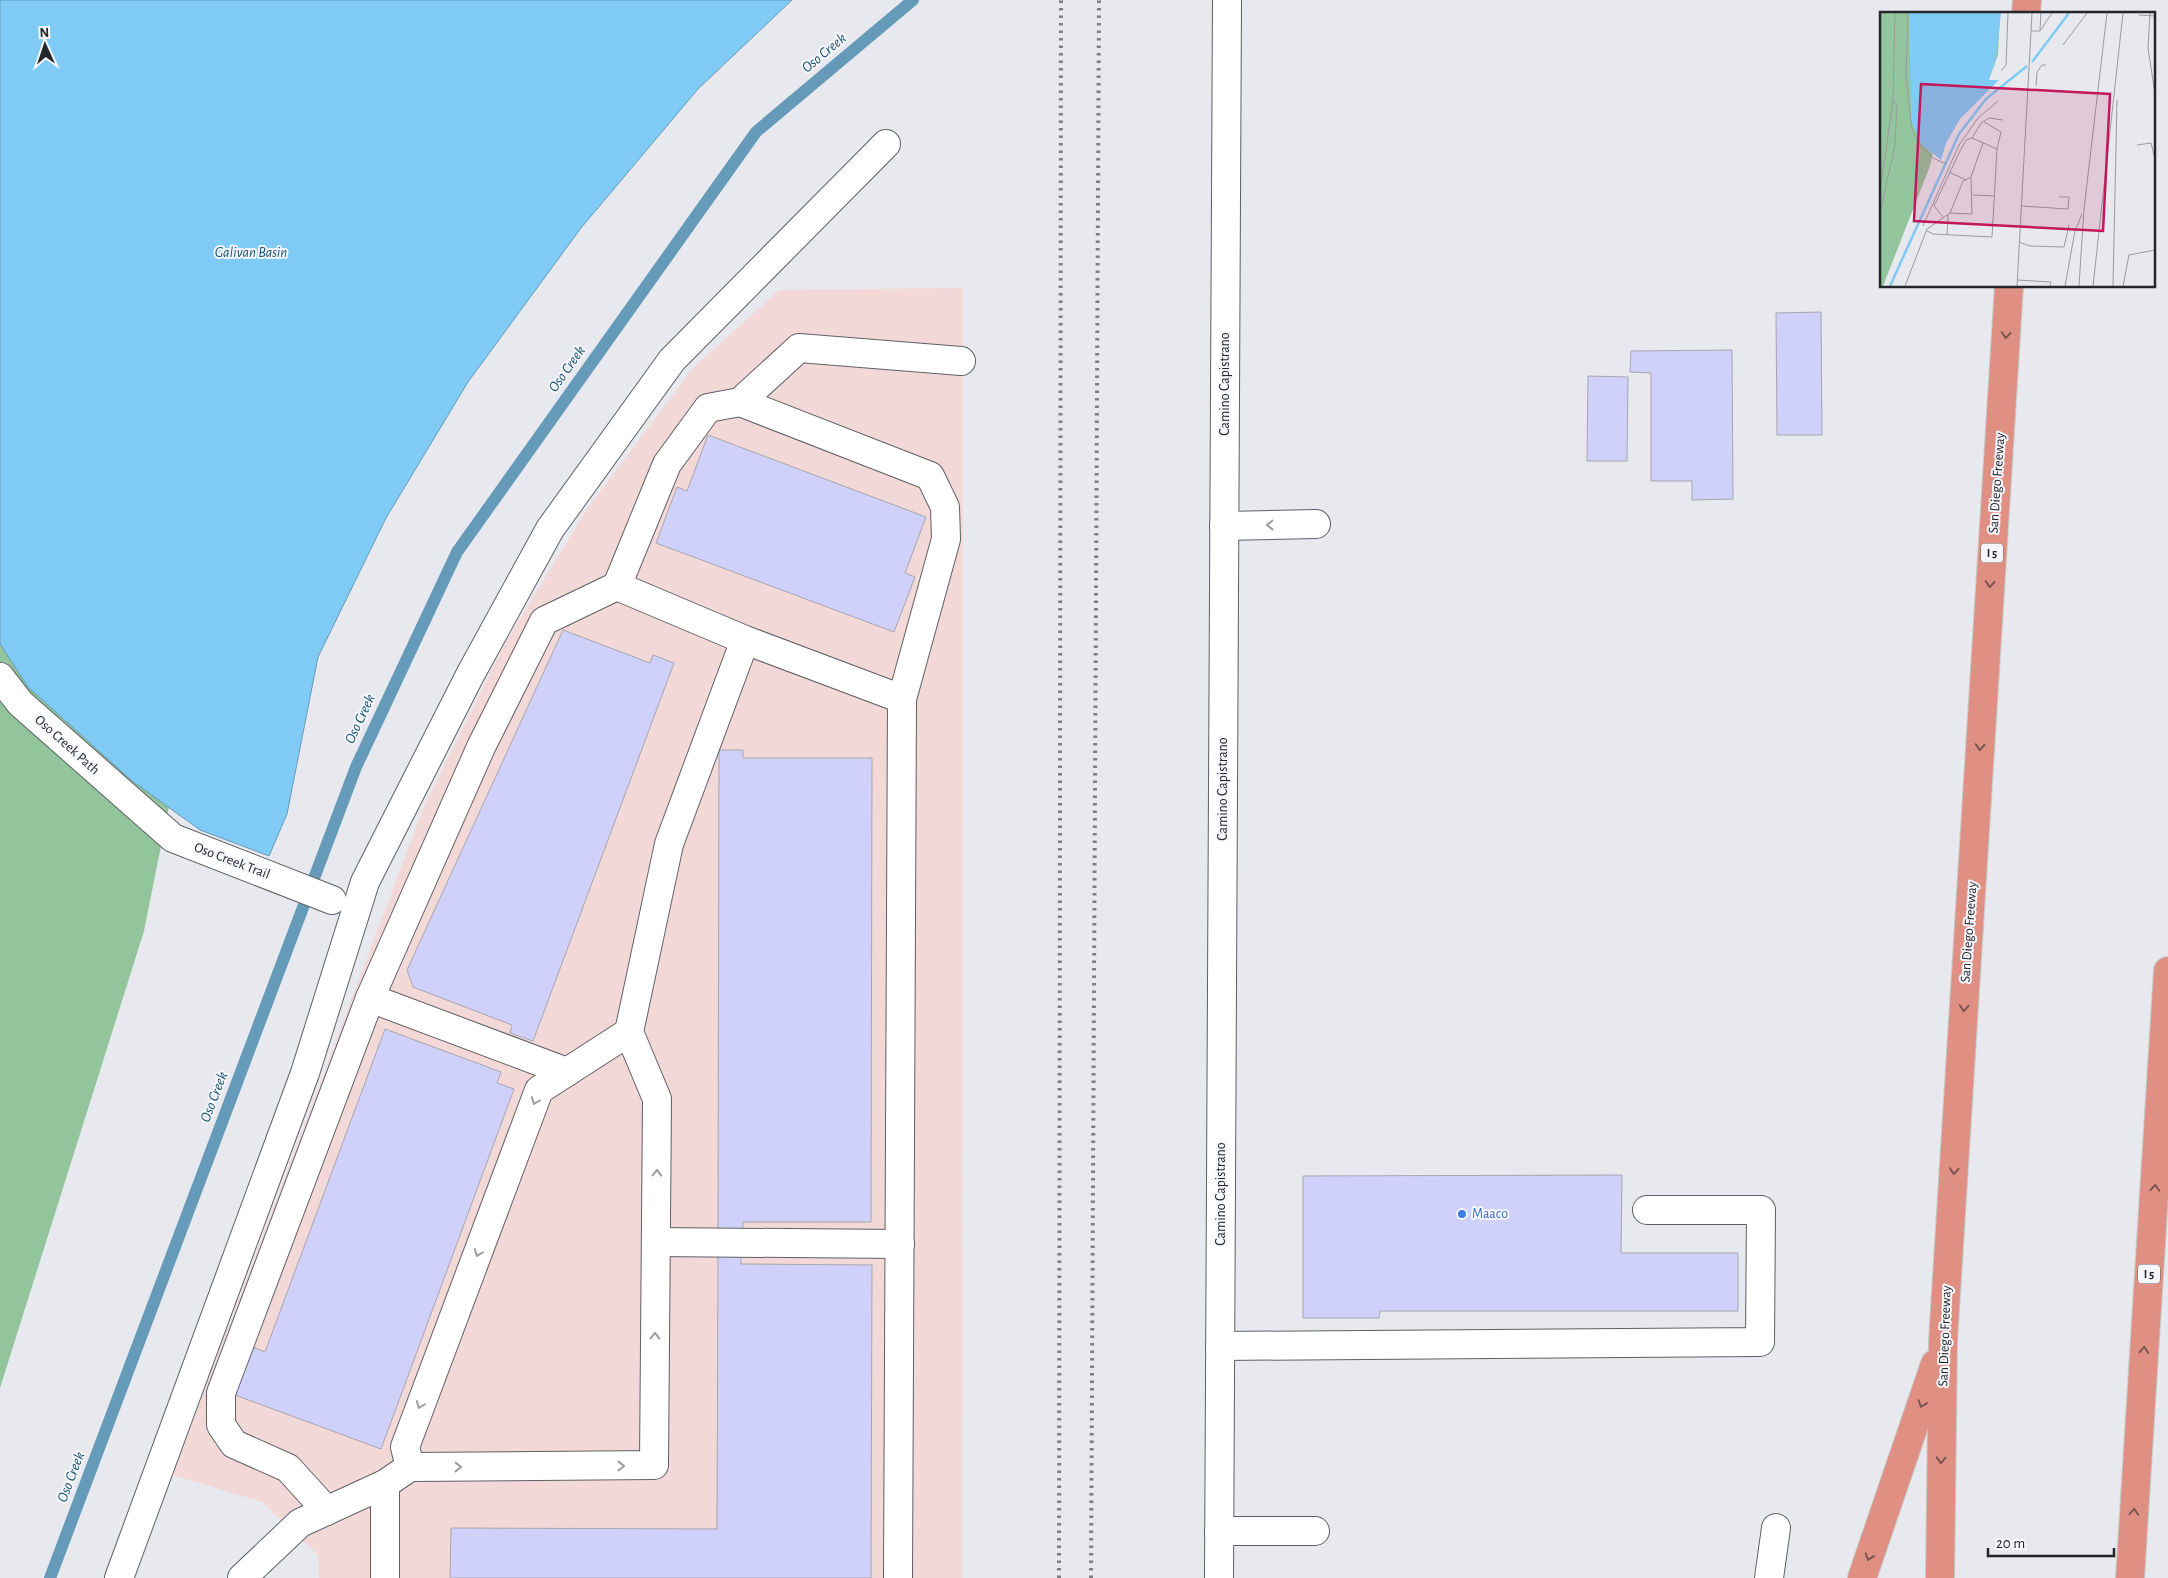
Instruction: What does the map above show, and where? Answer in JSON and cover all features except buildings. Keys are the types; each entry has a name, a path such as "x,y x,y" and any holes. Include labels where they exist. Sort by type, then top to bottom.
{"highway":[{"name":"San Diego Freeway","path":"1940,1578 1943,1341 2009,288"},
{"name":"I 5","path":"2130,1578 2168,971"},
{"path":"1862,1578 1943,1341"}],"street":[{"name":"Camino Capistrano","path":"1219,1578 1227,0"},
{"path":"119,1578 305,1073 343,905 365,882 470,675 550,529 672,360 886,144"},
{"path":"327,1511 288,1468 234,1444 221,1425 221,1392 370,998 481,747 544,621 617,586 667,464 708,408 740,402 799,348 960,361"},
{"path":"740,402 930,476 945,507 946,539 902,698 898,1578"},
{"path":"1224,526 1316,524"},
{"path":"617,586 745,640 902,698"},
{"path":"242,1578 300,1523 385,1484 410,1467 654,1465 658,1099 629,1032 669,844 745,640"},
{"name":"Oso Creek Path","path":"0,677 20,703 139,810"},
{"name":"Oso Creek Trail","path":"139,810 173,838 343,905"},
{"path":"370,998 567,1072"},
{"path":"410,1467 404,1447 539,1090 629,1032"},
{"path":"1220,1346 1760,1342 1761,1210 1647,1210"},
{"path":"656,1242 900,1244"},
{"path":"385,1484 385,1578"},
{"path":"1769,1578 1776,1528"},
{"path":"1220,1531 1315,1531"}],"shaded area":[{"path":"963,288 962,1578 319,1578 318,1555 262,1502 173,1475 424,806 504,645 587,509 694,367 779,290"}],"green space":[{"path":"0,0 203,637 144,931 0,1388"}],"water":[{"name":"Galivan Basin","path":"0,0 792,0 698,89 581,228 468,382 386,518 318,657 287,814 269,856 200,830 131,780 28,687 0,644"}],"waterway":[{"name":"Oso Creek","path":"50,1578 356,767 457,552 756,132 913,0"}],"railway":[{"path":"1059,1578 1061,0"},
{"path":"1091,1578 1099,0"}],"place":[{"name":"Maaco","path":"1462,1214"}]}
